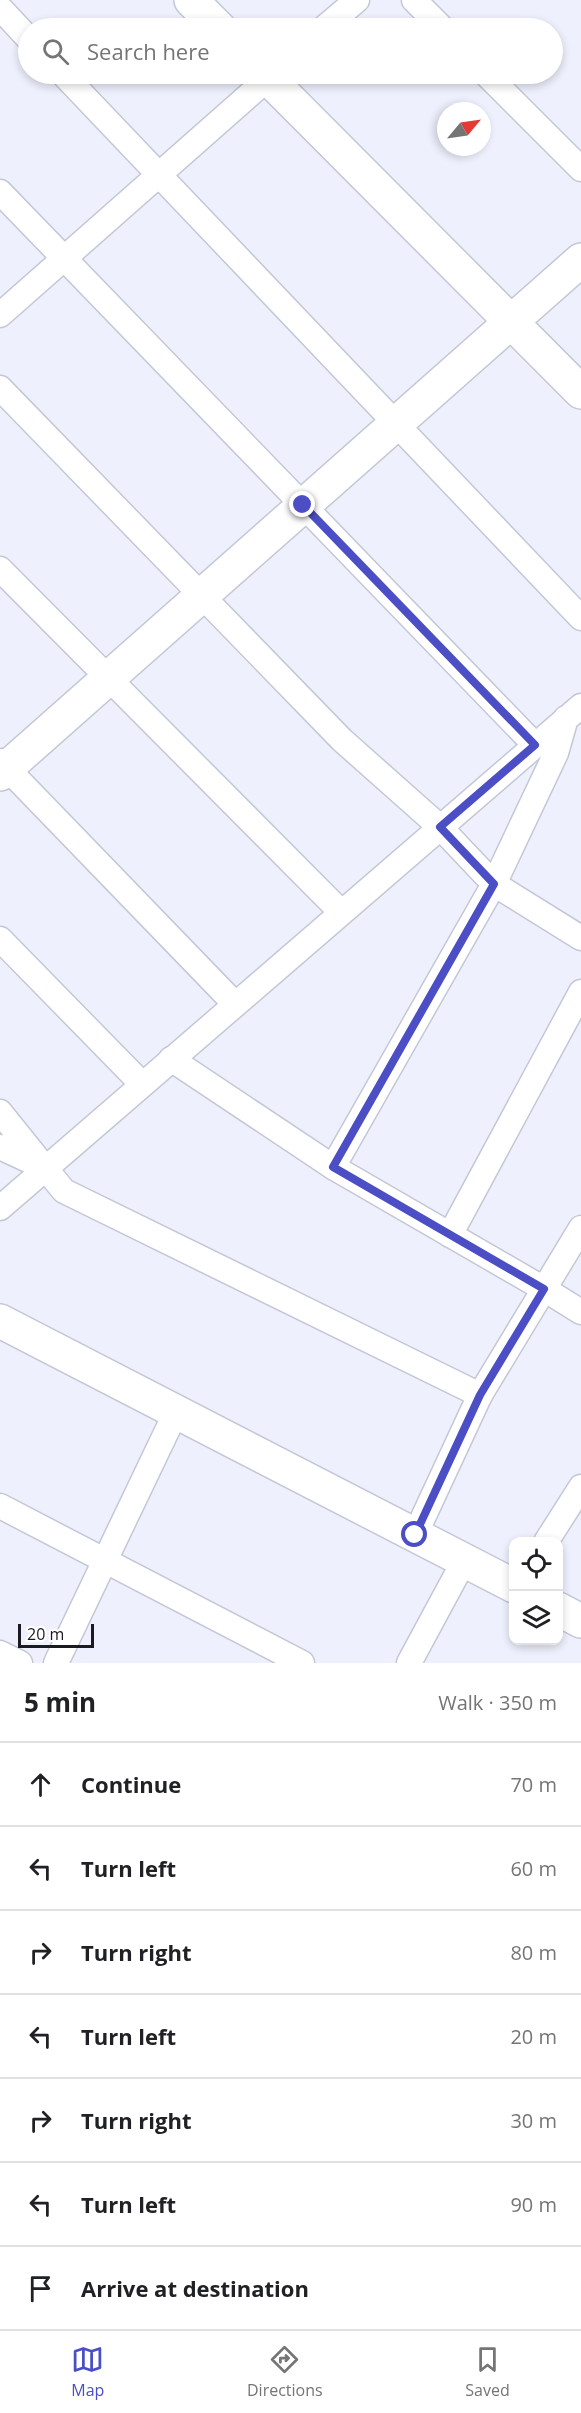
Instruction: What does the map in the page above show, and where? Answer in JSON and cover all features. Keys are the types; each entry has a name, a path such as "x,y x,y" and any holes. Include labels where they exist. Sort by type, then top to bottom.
{"street":[{"path":"191,0 209,18"},
{"path":"336,18 357,0"},
{"path":"414,0 432,18"},
{"path":"0,8 18,27"},
{"path":"73,84 581,618"},
{"path":"0,315 259,84"},
{"path":"278,84 581,392"},
{"path":"496,84 581,169"},
{"path":"0,192 535,745"},
{"path":"235,1004 2,768 108,678 581,260"},
{"path":"0,388 342,740 440,827 494,884 581,938"},
{"path":"0,569 341,912"},
{"path":"0,1208 573,712"},
{"path":"333,1167 494,884 573,712"},
{"path":"0,939 142,1084"},
{"path":"450,1234 581,992"},
{"path":"171,1059 333,1167 581,1312"},
{"path":"0,1112 64,1191 480,1395"},
{"path":"0,1147 45,1168"},
{"path":"415,1535 480,1395 581,1228"},
{"path":"0,1321 509,1584"},
{"path":"56,1663 176,1412"},
{"path":"549,1537 581,1487"},
{"path":"0,1506 302,1663"},
{"path":"409,1663 464,1561"},
{"path":"563,1612 581,1621"},
{"path":"0,1653 20,1663"}],"route":[{"path":"303,505 535,745 440,827 494,884 333,1167 544,1289 480,1395 415,1535"}]}
